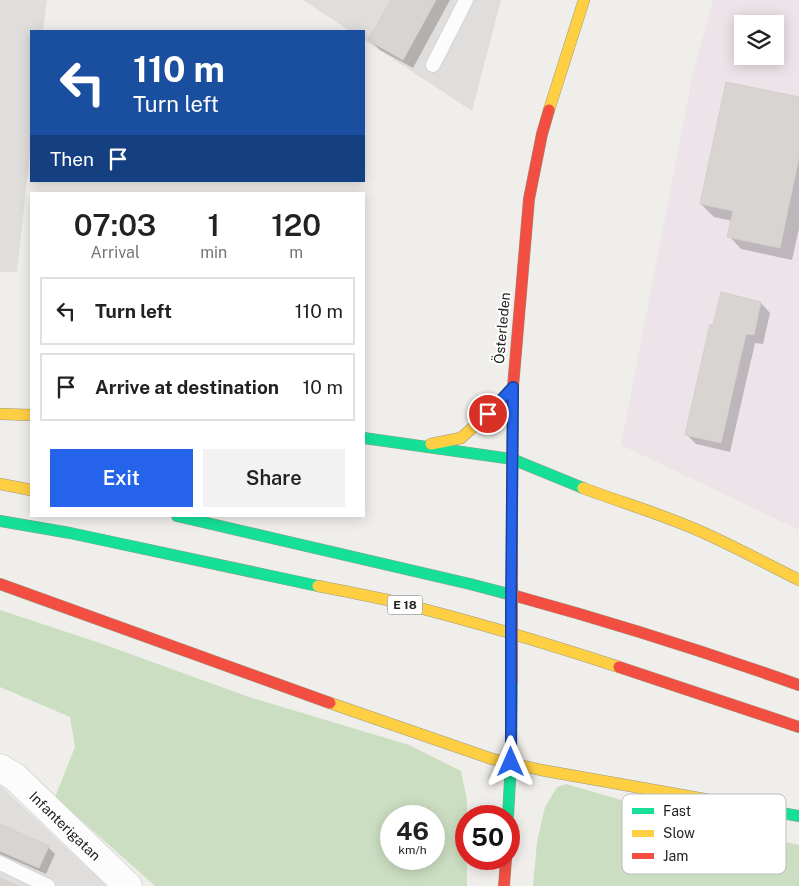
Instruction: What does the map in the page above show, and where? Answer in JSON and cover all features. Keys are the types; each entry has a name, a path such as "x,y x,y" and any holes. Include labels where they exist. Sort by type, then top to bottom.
{"main road":[{"name":"Österleden","path":"509,805 512,682 513,387 529,199 542,134 584,0"},
{"path":"420,446 461,438 488,414 513,387"},
{"path":"0,414 30,415"},
{"path":"365,438 512,459 585,489 650,511 736,548 799,580"},
{"path":"0,484 30,490"},
{"path":"181,517 470,584 535,601 726,659 799,685"},
{"name":"E 18","path":"0,521 70,533 395,602 564,649 799,727"},
{"path":"0,584 353,712 492,759 677,794"},
{"path":"786,814 799,816"},
{"path":"504,886 505,870"}],"street":[{"name":"Infanterigatan","path":"0,770 15,777 128,886"}],"lane":[{"path":"433,65 466,0"},
{"path":"0,864 48,886"}],"shaded area":[{"path":"0,0 47,0 43,30 30,30 30,153 17,272 0,272"},
{"path":"303,0 501,0 472,111 365,41 365,30 348,30"},
{"path":"713,0 799,0 799,530 621,445 693,73"},
{"path":"0,785 57,839 107,886 0,886"}],"green space":[{"path":"0,610 100,643 249,697 409,745 461,771 467,805 455,805 455,870 467,870 467,886 155,886 55,797 75,747 70,717 0,687"},
{"path":"566,784 622,800 622,874 786,874 786,842 799,845 799,886 533,886 537,842 545,807 557,787"}],"building":[{"path":"391,0 436,0 403,60 368,40"},
{"path":"726,82 799,97 799,157 780,248 727,237 733,211 700,204"},
{"path":"721,292 761,302 754,335 746,334 721,443 685,435 710,324 713,325"},
{"path":"0,824 49,846 39,868 0,851"},
{"path":"0,878 18,886 0,886"}],"traffic: fast":[{"path":"365,438 512,459 583,488"},
{"path":"181,517 516,596"},
{"path":"0,521 70,533 318,586"},
{"path":"509,805 512,682"},
{"path":"786,814 799,816"}],"traffic: slow":[{"path":"549,110 584,0"},
{"path":"431,444 461,438 488,414 513,387"},
{"path":"0,414 30,415"},
{"path":"0,484 30,490"},
{"path":"583,488 695,529 799,580"},
{"path":"318,586 387,600 453,617 619,667"},
{"path":"330,703 492,759 541,770 676,794"}],"traffic: jam":[{"path":"512,516 513,387 529,199 542,134 549,110"},
{"path":"512,516 512,682"},
{"path":"0,584 330,703"},
{"path":"516,596 658,638 799,685"},
{"path":"619,667 799,727"},
{"path":"504,886 505,870"}],"route":[{"path":"488,414 513,387 511,762"}]}
